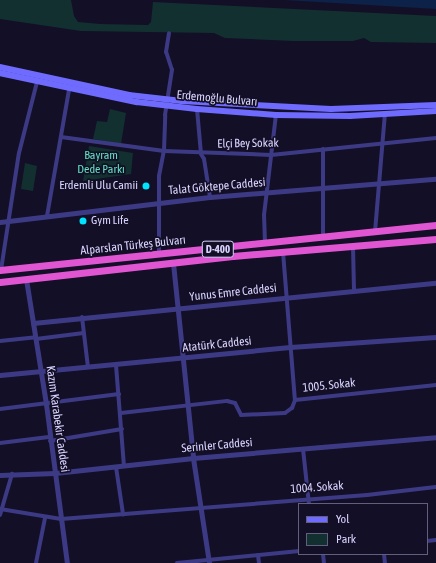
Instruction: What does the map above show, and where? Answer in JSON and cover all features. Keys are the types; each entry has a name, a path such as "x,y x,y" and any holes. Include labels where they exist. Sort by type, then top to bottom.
{"highway":[{"name":"Alparslan Türkeş Bulvarı","path":"0,270 436,226"},
{"name":"Alparslan Türkeş Bulvarı","path":"0,282 353,245 436,239"}],"main road":[{"name":"Erdemoğlu Bulvarı","path":"0,67 129,95 168,99 332,109 436,105"},
{"name":"Erdemoğlu Bulvarı","path":"0,73 70,90 166,106 196,109 276,115 350,116 436,111"}],"street":[{"path":"159,254 159,176 164,151 166,106 172,70 166,52 169,33"},
{"path":"0,270 19,153 38,82"},
{"path":"47,216 70,90"},
{"path":"196,109 201,154 204,159 210,197"},
{"path":"374,232 385,113"},
{"path":"265,244 267,192 276,115"},
{"name":"Elçi Bey Sokak","path":"61,138 164,151 201,154 271,155 436,138"},
{"path":"323,149 323,238"},
{"name":"Talat Göktepe Caddesi","path":"0,222 210,197 436,179"},
{"path":"353,245 354,289"},
{"path":"283,252 295,400"},
{"path":"173,263 185,358 193,458 208,561"},
{"name":"Kazım Karabekir Caddesi","path":"26,279 46,404 67,563"},
{"name":"Yunus Emre Caddesi","path":"33,323 287,298 354,289 436,283"},
{"path":"82,317 88,367"},
{"path":"0,341 84,333"},
{"name":"Atatürk Caddesi","path":"0,375 290,347 436,337"},
{"path":"116,365 124,466"},
{"name":"1005. Sokak","path":"121,414 227,401 235,403 241,415 284,413 292,408 295,400 436,385"},
{"path":"0,409 119,394"},
{"path":"0,443 50,439 122,429"},
{"name":"Serinler Caddesi","path":"0,475 55,473 193,458 436,437"},
{"path":"303,448 309,502"},
{"path":"116,466 123,514"},
{"path":"0,515 12,474"},
{"name":"1004. Sokak","path":"1,509 45,518 61,519 199,507 309,502 436,487"},
{"path":"36,563 45,518"},
{"path":"177,563 298,551"},
{"path":"258,555 259,563"}],"green space":[{"path":"0,0 71,0 74,16 78,22 100,24 148,25 151,22 153,2 436,16 436,43 371,42 364,38 353,41 293,41 225,38 214,33 81,31 0,19"},
{"name":"Bayram Dede Parkı","path":"110,109 126,113 121,144 93,139 97,121 107,122"},
{"name":"Bayram Dede Parkı","path":"89,146 133,153 131,174 83,181"},
{"path":"25,163 37,166 33,191 21,189"}],"water":[{"path":"284,0 436,0 436,9"}],"place":[{"name":"Erdemli Ulu Camii","path":"146,186"},
{"name":"Gym Life","path":"83,221"}]}
